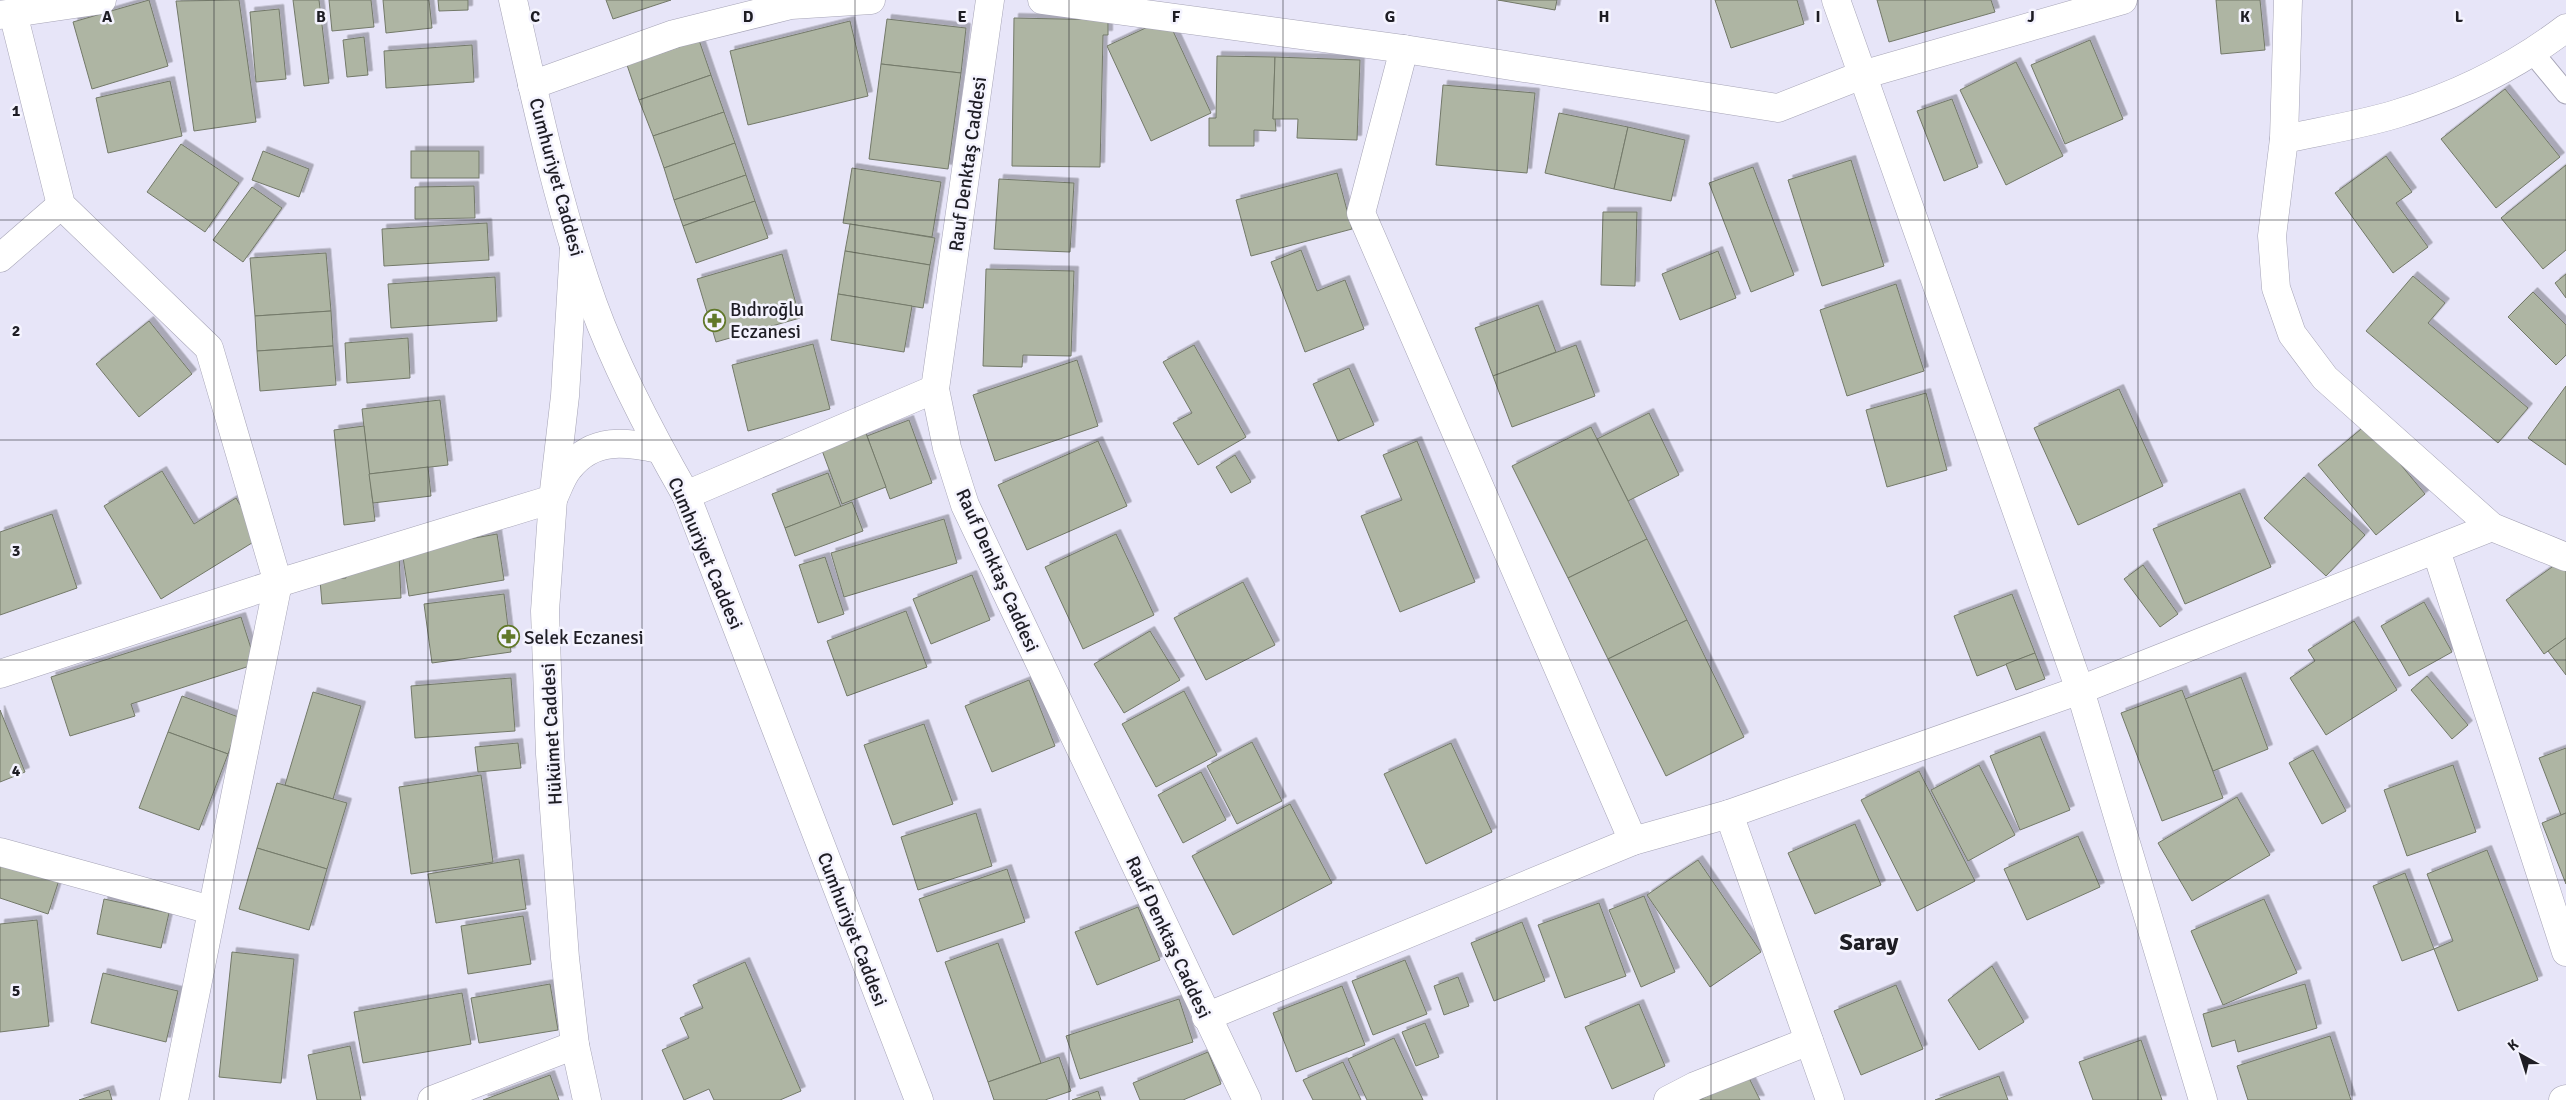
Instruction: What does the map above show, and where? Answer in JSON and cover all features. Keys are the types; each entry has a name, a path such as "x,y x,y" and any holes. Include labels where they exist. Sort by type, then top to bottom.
{"street":[{"path":"102,0 6,14 61,205 209,348 278,583 174,1100"},
{"name":"Cumhuriyet Caddesi","path":"513,0 532,85 574,246 594,306 637,405 659,449 686,495 919,1100"},
{"path":"532,85 674,34 773,9 791,5 871,0"},
{"name":"Rauf Denktaş Caddesi","path":"990,0 935,389 947,448 966,504 1206,1017 1247,1100"},
{"path":"1042,0 1404,49 1778,108 1862,75 2123,0"},
{"path":"1836,0 2080,690 2203,1100"},
{"path":"2288,0 2284,139 2272,236 2276,288 2292,334 2325,378 2492,527 2566,557"},
{"path":"2284,139 2395,114 2464,90 2533,53 2566,28"},
{"path":"1404,49 1361,213 1633,841"},
{"path":"0,258 61,205"},
{"name":"Hükümet Caddesi","path":"574,246 565,396 553,500 545,611 550,754 565,958 575,1045 587,1100"},
{"path":"686,495 935,389"},
{"path":"0,674 278,583 553,500 568,468 587,451 607,443 632,443 659,449"},
{"path":"1206,1017 1633,841 1729,814 2080,690 2492,527"},
{"path":"2436,550 2566,952"},
{"path":"1729,814 1830,1100"},
{"path":"0,852 211,910"},
{"path":"1668,1100 1695,1086 1809,1042"},
{"path":"432,1100 575,1045"}],"lane":[{"path":"2533,53 2566,93"}],"building":[{"path":"149,0 168,66 92,89 73,22"},
{"path":"239,0 256,122 194,131 176,1"},
{"path":"293,0 319,0 329,83 304,86"},
{"path":"329,0 371,0 374,27 332,31"},
{"path":"383,0 429,0 432,28 386,33"},
{"path":"438,0 468,0 468,10 439,11"},
{"path":"606,0 671,0 613,19"},
{"path":"1498,0 1557,0 1555,10"},
{"path":"1715,0 1797,0 1804,24 1731,48"},
{"path":"1877,0 1991,0 1995,12 1889,42"},
{"path":"2216,0 2260,0 2265,50 2221,54"},
{"path":"279,9 286,79 256,82 250,12"},
{"path":"1014,18 1108,20 1108,35 1103,35 1100,167 1012,166"},
{"path":"1167,18 1211,113 1151,141 1107,46"},
{"path":"887,19 966,28 961,73 881,64"},
{"path":"850,21 868,96 748,125 730,51"},
{"path":"364,37 368,75 347,77 343,40"},
{"path":"699,40 711,75 639,100 627,65"},
{"path":"2090,40 2123,119 2065,144 2031,65"},
{"path":"472,45 474,82 386,88 384,51"},
{"path":"1217,56 1275,57 1273,119 1275,118 1276,131 1254,130 1254,146 1209,146 1209,118 1216,118"},
{"path":"1275,57 1360,60 1357,140 1297,138 1298,119 1273,119"},
{"path":"2016,62 2063,156 2006,185 1960,90"},
{"path":"881,64 961,73 948,169 869,159"},
{"path":"711,75 724,112 653,136 639,100"},
{"path":"170,81 182,136 108,153 96,98"},
{"path":"1443,85 1535,93 1527,173 1436,165"},
{"path":"2505,89 2560,157 2496,208 2441,139"},
{"path":"1952,99 1978,167 1944,181 1917,111"},
{"path":"724,112 735,143 664,168 653,136"},
{"path":"1559,113 1628,127 1614,189 1545,173"},
{"path":"1628,127 1685,140 1671,201 1614,189"},
{"path":"735,143 746,175 674,200 664,168"},
{"path":"181,144 239,183 205,232 147,192"},
{"path":"263,151 309,169 299,197 252,180"},
{"path":"411,151 479,151 479,178 411,178"},
{"path":"2386,156 2412,192 2396,203 2428,247 2393,273 2335,193"},
{"path":"1851,160 1884,266 1822,286 1788,180"},
{"path":"2566,165 2566,250 2543,269 2501,218"},
{"path":"1753,167 1794,275 1751,292 1709,183"},
{"path":"852,168 941,182 932,237 843,223"},
{"path":"1337,173 1352,229 1251,256 1236,200"},
{"path":"746,175 755,201 683,226 674,200"},
{"path":"999,179 1074,183 1070,252 994,249"},
{"path":"474,186 475,218 415,219 415,187"},
{"path":"252,187 282,208 243,262 213,240"},
{"path":"755,201 768,238 696,263 683,226"},
{"path":"1603,212 1637,212 1635,286 1601,285"},
{"path":"487,223 489,260 384,266 382,229"},
{"path":"850,224 935,238 930,265 845,251"},
{"path":"1301,250 1317,291 1345,280 1364,329 1305,352 1271,262"},
{"path":"845,251 930,265 923,308 838,294"},
{"path":"1718,251 1736,298 1680,320 1662,274"},
{"path":"326,253 331,311 255,316 250,258"},
{"path":"782,254 800,318 716,342 697,279"},
{"path":"986,269 1074,271 1071,356 1023,355 1022,367 983,366"},
{"path":"2566,274 2566,298 2555,283"},
{"path":"2413,276 2445,303 2428,323 2528,408 2498,443 2366,331"},
{"path":"495,277 497,321 391,328 388,284"},
{"path":"1896,284 1924,371 1847,396 1820,310"},
{"path":"2533,292 2566,325 2566,355 2556,365 2508,317"},
{"path":"838,294 912,306 904,352 831,340"},
{"path":"1538,305 1556,352 1493,376 1475,328"},
{"path":"331,311 333,346 257,351 255,316"},
{"path":"149,321 192,374 139,417 96,364"},
{"path":"408,338 410,378 347,383 345,343"},
{"path":"813,344 830,409 748,431 732,365"},
{"path":"1194,345 1246,437 1198,465 1173,423 1192,413 1163,362"},
{"path":"1576,345 1595,396 1512,427 1493,376"},
{"path":"333,346 336,385 260,391 257,351"},
{"path":"1077,360 1098,426 995,461 973,395"},
{"path":"1349,368 1374,425 1338,441 1313,384"},
{"path":"2566,386 2566,465 2528,438"},
{"path":"2119,389 2163,486 2078,525 2034,428"},
{"path":"1926,393 1947,470 1887,487 1866,410"},
{"path":"440,400 448,465 369,474 362,409"},
{"path":"1649,413 1679,475 1628,501 1597,439"},
{"path":"909,420 932,483 890,499 867,436"},
{"path":"2367,424 2425,494 2376,535 2318,465"},
{"path":"364,426 375,521 344,525 334,430"},
{"path":"1591,427 1647,539 1568,578 1512,466"},
{"path":"864,428 886,487 842,504 820,445"},
{"path":"1098,441 1127,506 1027,550 998,485"},
{"path":"1417,441 1475,582 1400,612 1361,516 1402,500 1383,455"},
{"path":"1235,455 1251,482 1231,493 1216,467"},
{"path":"428,467 431,496 373,503 369,474"},
{"path":"162,471 194,524 236,498 260,538 161,599 104,506"},
{"path":"828,473 841,507 785,528 772,494"},
{"path":"2304,477 2365,535 2326,576 2264,518"},
{"path":"2240,493 2271,567 2185,604 2153,529"},
{"path":"852,502 863,531 795,556 785,528"},
{"path":"52,514 77,588 0,615 0,532"},
{"path":"944,519 957,563 844,597 831,553"},
{"path":"497,534 504,580 409,596 402,551"},
{"path":"1116,534 1154,615 1083,649 1045,567"},
{"path":"1647,539 1687,620 1608,659 1568,578"},
{"path":"399,555 401,598 322,604 320,580 346,578 346,568"},
{"path":"825,557 844,614 818,623 799,565"},
{"path":"2559,562 2566,572 2566,638 2544,654 2506,600"},
{"path":"2143,565 2178,614 2160,627 2124,579"},
{"path":"972,575 990,620 931,644 913,599"},
{"path":"1243,582 1275,645 1206,680 1174,618"},
{"path":"504,594 511,652 432,663 424,604"},
{"path":"2012,594 2035,653 1977,676 1954,616"},
{"path":"2424,602 2452,652 2409,676 2381,626"},
{"path":"906,611 927,667 847,696 827,641"},
{"path":"241,617 256,664 131,704 135,716 70,736 51,677"},
{"path":"1687,620 1744,737 1666,776 1608,659"},
{"path":"2354,621 2397,690 2326,735 2290,678 2315,661 2308,650"},
{"path":"1150,631 1180,680 1124,713 1094,664"},
{"path":"2566,638 2566,675 2548,651"},
{"path":"2035,653 2045,679 2016,690 2006,664"},
{"path":"2427,676 2468,725 2452,739 2411,690"},
{"path":"2241,677 2268,749 2213,771 2185,699"},
{"path":"511,678 515,731 415,738 411,686"},
{"path":"1029,680 1055,746 992,772 965,706"},
{"path":"2182,690 2223,798 2162,821 2121,713"},
{"path":"1184,691 1217,755 1156,787 1122,724"},
{"path":"313,692 361,706 333,799 285,785"},
{"path":"182,696 241,718 228,754 168,732"},
{"path":"0,710 25,772 0,782"},
{"path":"924,724 953,804 893,825 864,745"},
{"path":"168,732 228,754 199,830 139,808"},
{"path":"2040,736 2070,810 2020,830 1990,756"},
{"path":"1252,742 1282,801 1237,824 1207,766"},
{"path":"518,743 521,768 478,772 475,747"},
{"path":"1451,743 1492,832 1426,864 1384,774"},
{"path":"2566,748 2566,813 2561,815 2539,758"},
{"path":"2313,750 2346,811 2322,824 2289,763"},
{"path":"1979,765 2015,835 1968,861 1931,790"},
{"path":"2453,765 2476,832 2407,856 2384,790"},
{"path":"1919,771 1975,881 1917,911 1861,800"},
{"path":"1201,772 1226,820 1183,843 1158,795"},
{"path":"481,775 493,862 411,874 399,787"},
{"path":"277,783 347,803 327,869 257,848"},
{"path":"2237,797 2270,855 2192,901 2158,843"},
{"path":"1290,804 1332,883 1233,935 1192,856"},
{"path":"976,813 992,866 918,890 901,837"},
{"path":"2566,813 2566,884 2542,823"},
{"path":"1855,824 1881,885 1815,914 1788,853"},
{"path":"2078,836 2100,887 2027,920 2004,869"},
{"path":"257,848 327,869 309,930 239,909"},
{"path":"2487,850 2538,980 2458,1011 2434,949 2453,941 2427,874"},
{"path":"0,857 60,877 48,914 0,898"},
{"path":"519,859 526,909 436,923 428,874"},
{"path":"1698,860 1761,952 1710,987 1647,895"},
{"path":"1007,869 1025,922 937,952 919,899"},
{"path":"2405,873 2434,949 2402,961 2373,886"},
{"path":"1644,896 1675,972 1641,987 1609,910"},
{"path":"104,899 169,913 161,948 97,934"},
{"path":"2264,899 2297,973 2223,1005 2191,931"},
{"path":"1599,903 1626,976 1565,998 1538,925"},
{"path":"1138,907 1160,960 1097,985 1075,932"},
{"path":"523,916 531,964 468,974 461,926"},
{"path":"37,920 49,1026 0,1032 0,924"},
{"path":"1522,922 1545,981 1494,1001 1471,943"},
{"path":"998,943 1041,1063 988,1082 945,962"},
{"path":"232,952 294,959 281,1083 219,1077"},
{"path":"1405,960 1427,1014 1373,1035 1352,981"},
{"path":"745,962 801,1091 780,1100 714,1100 709,1089 684,1100 662,1050 689,1038 680,1018 703,1008 693,985"},
{"path":"1992,966 2024,1022 1979,1050 1948,1000"},
{"path":"103,973 178,991 166,1042 91,1023"},
{"path":"1458,977 1469,1006 1444,1015 1434,986"},
{"path":"550,984 558,1030 479,1043 471,998"},
{"path":"2305,984 2317,1028 2238,1052 2235,1040 2212,1047 2203,1014"},
{"path":"1896,985 1923,1049 1861,1075 1834,1011"},
{"path":"1342,986 1365,1045 1296,1072 1273,1013"},
{"path":"462,993 471,1044 363,1063 354,1012"},
{"path":"1179,999 1193,1042 1080,1079 1066,1036"},
{"path":"1639,1004 1665,1066 1612,1089 1585,1027"},
{"path":"1425,1023 1439,1057 1416,1066 1402,1032"},
{"path":"2330,1036 2351,1100 2248,1100 2237,1066"},
{"path":"1394,1038 1423,1100 1367,1100 1348,1059"},
{"path":"2141,1040 2162,1100 2093,1100 2079,1062"},
{"path":"350,1046 361,1100 317,1100 308,1055"},
{"path":"1208,1052 1221,1084 1183,1100 1140,1100 1133,1083"},
{"path":"1059,1057 1071,1091 1045,1100 994,1100 988,1082"},
{"path":"1343,1062 1361,1100 1313,1100 1303,1080"},
{"path":"550,1075 559,1100 483,1100"},
{"path":"1748,1076 1760,1100 1699,1100"},
{"path":"1999,1076 2008,1100 1935,1100"},
{"path":"109,1090 112,1100 79,1100"},
{"path":"1098,1091 1101,1100 1072,1100"}],"place":[{"name":"Bıdıroğlu Eczanesi","path":"714,320"},
{"name":"Selek Eczanesi","path":"508,637"}],"district":[{"name":"Saray","path":"1869,942"}]}
